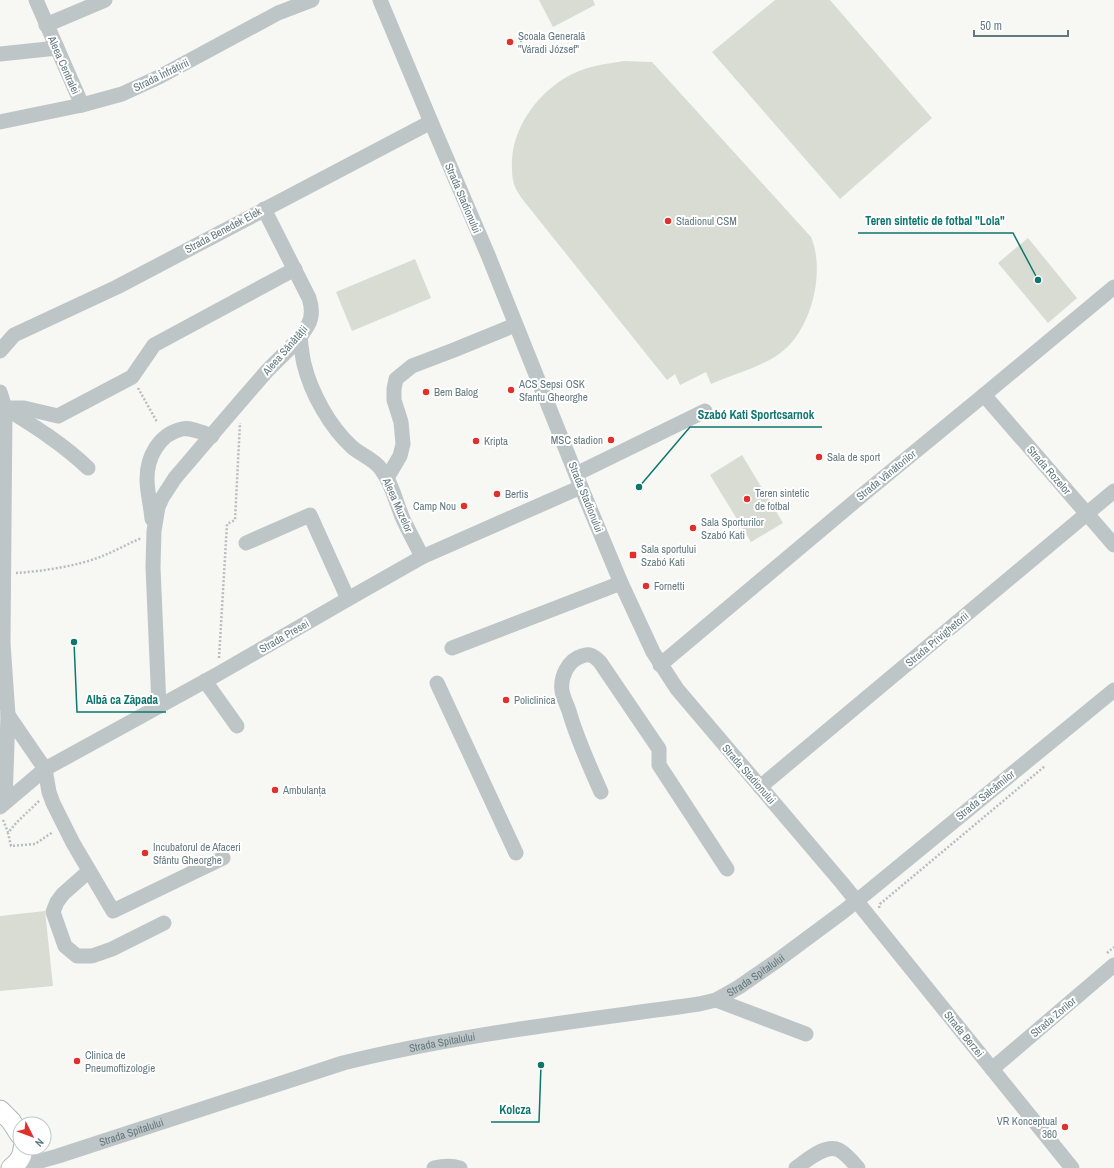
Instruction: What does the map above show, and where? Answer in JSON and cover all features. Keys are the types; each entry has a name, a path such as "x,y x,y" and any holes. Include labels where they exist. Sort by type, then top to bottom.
{"main road":[{"path":"0,1110 12,1123"}],"street":[{"name":"Aleea Centralei","path":"36,0 82,105"},
{"name":"Aleea Centralei","path":"46,25 105,0"},
{"name":"Strada Înfrățirii","path":"0,122 82,105 122,94 159,77 275,7 312,0"},
{"name":"Strada Stadionului","path":"380,0 488,255 515,325 621,583 660,665 677,689 856,900"},
{"path":"0,54 57,48"},
{"name":"Strada Benedek Elek","path":"0,351 7,334 117,287 431,122"},
{"name":"Aleea Sănătății","path":"159,706 153,567 154,531 158,507 167,489 175,478 268,371 300,337 311,318 312,310 309,298 264,209"},
{"path":"5,408 24,408 58,416 132,377 154,345 295,268"},
{"name":"Strada Vânătorilor","path":"660,665 1114,287"},
{"path":"387,478 400,456 402,444 401,422 394,400 396,379 412,366 515,325"},
{"name":"Aleea Muzelor","path":"300,337 304,363 311,387 330,421 339,433 352,448 378,466 387,478 404,521 422,557"},
{"path":"0,392 5,408 3,643 8,715 3,809"},
{"name":"Strada Rozelor","path":"984,395 1114,545"},
{"path":"5,408 28,422 73,454 88,468"},
{"name":"Strada Presei","path":"3,809 45,769 211,678 422,557 578,480 705,411"},
{"name":"Aleea Sănătății","path":"154,531 147,478 150,459 156,447 169,434 182,429 193,430 212,436"},
{"name":"Strada Privighetorii","path":"760,787 1114,491"},
{"path":"246,543 310,516 348,599"},
{"path":"452,648 621,583"},
{"path":"601,792 585,755 562,690 563,675 570,664 580,656 588,654 594,656 600,662 659,749 659,765 727,869"},
{"path":"211,678 237,726"},
{"path":"437,683 516,853"},
{"name":"Strada Salcâmilor","path":"856,900 1114,690"},
{"path":"8,715 45,769 49,792 63,824 113,911 223,858"},
{"path":"89,871 62,894 53,912 65,946 77,956 92,956 164,923"},
{"name":"Strada Spitalului","path":"17,1160 36,1162 58,1156 343,1063 380,1054 491,1034 699,1004 716,1000 739,987 765,969 856,900"},
{"name":"Strada Berzei","path":"856,900 1072,1168"},
{"name":"Strada Zorilor","path":"992,1069 1114,965"},
{"path":"716,1000 806,1034"},
{"path":"796,1168 817,1153 829,1149 838,1150 858,1168"},
{"path":"434,1168 444,1166 460,1168"}],"path":[{"path":"132,377 157,422"},
{"path":"211,678 227,524 235,520 241,402"},
{"path":"4,574 48,569 87,560 104,555 154,531"},
{"path":"879,909 880,904 1048,764"},
{"path":"8,832 49,792"},
{"path":"3,809 11,846 35,844 63,824"}],"shaded area":[{"path":"539,0 593,0 595,5 553,27"},
{"path":"775,0 830,0 932,118 840,199 712,52"},
{"name":"Stadionul CSM","path":"624,61 652,62 811,237 815,251 817,267 813,300 800,331 790,344 771,359 711,384 706,372 680,385 675,374 667,380 524,201 515,187 512,171 512,155 515,142 526,117 534,105 554,86 572,74 593,66"},
{"path":"1028,238 1077,298 1048,323 998,263"},
{"path":"415,259 431,298 352,331 336,292"},
{"name":"Teren sintetic de fotbal","path":"742,455 783,523 751,542 710,475"},
{"path":"45,911 53,986 0,991 0,916"}],"place":[{"name":"Școala Generală \"Váradi József\"","path":"510,42"},
{"name":"Stadionul CSM","path":"668,221"},
{"name":"Teren sintetic de fotbal \"Lola\"","path":"1038,280"},
{"name":"ACS Sepsi OSK Sfantu Gheorghe","path":"511,390"},
{"name":"Bem Balog","path":"426,392"},
{"name":"MSC stadion","path":"611,440"},
{"name":"Kripta","path":"476,441"},
{"name":"Sala de sport","path":"819,457"},
{"name":"Szabó Kati Sportcsarnok","path":"639,487"},
{"name":"Bertis","path":"497,494"},
{"name":"Teren sintetic de fotbal","path":"747,499"},
{"name":"Camp Nou","path":"464,506"},
{"name":"Sala Sporturilor Szabó Kati","path":"693,528"},
{"name":"Sala sportului Szabó Kati","path":"633,555"},
{"name":"Fornetti","path":"646,586"},
{"name":"Albă ca Zăpada","path":"74,642"},
{"name":"Policlinica","path":"506,700"},
{"name":"Ambulanța","path":"275,790"},
{"name":"Incubatorul de Afaceri Sfântu Gheorghe","path":"145,853"},
{"name":"Clinica de Pneumoftizologie","path":"77,1061"},
{"name":"Kolcza","path":"541,1065"},
{"name":"VR Konceptual 360","path":"1065,1127"}]}
